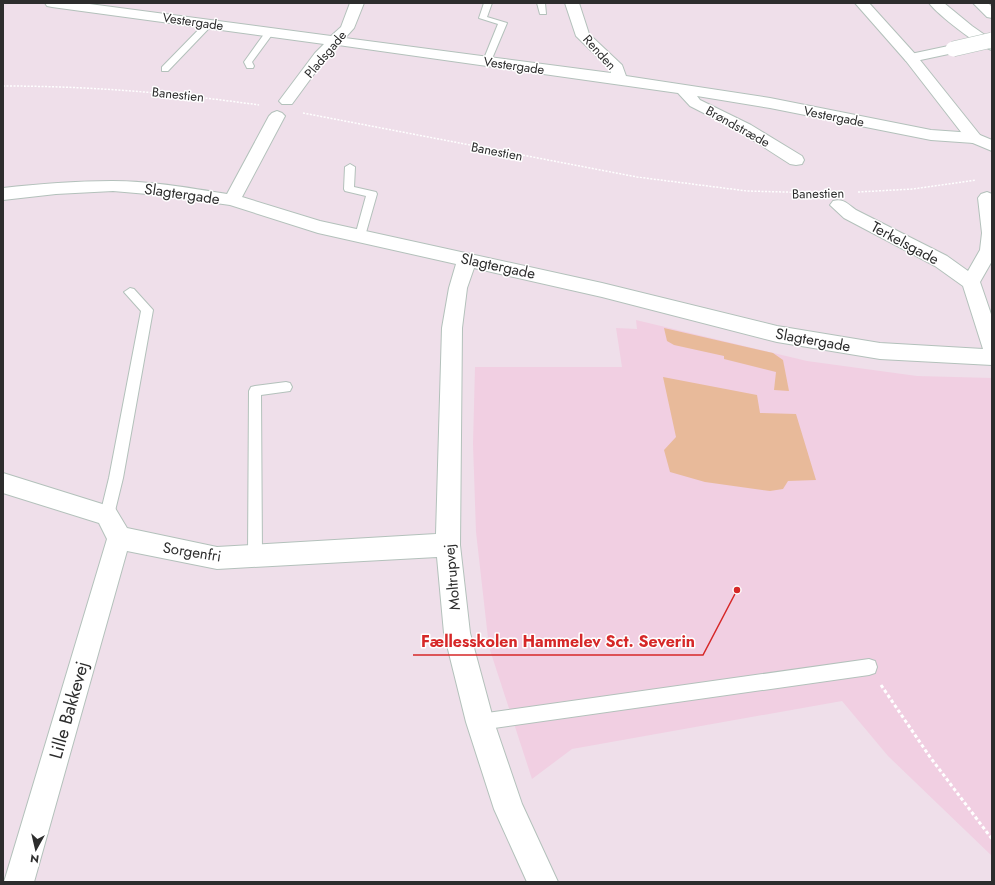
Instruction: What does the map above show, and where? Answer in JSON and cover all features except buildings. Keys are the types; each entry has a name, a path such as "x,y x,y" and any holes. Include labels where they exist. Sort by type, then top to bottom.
{"street":[{"name":"Vestergade","path":"52,3 620,79 770,103 931,135 974,138"},
{"name":"Pladsgade","path":"287,101 320,56 346,28 357,3"},
{"name":"Renden","path":"572,3 583,36 617,68 620,79"},
{"path":"862,3 911,58 974,138 992,146"},
{"path":"936,3 967,29 992,46"},
{"path":"980,3 992,14"},
{"path":"911,58 954,49 990,33"},
{"name":"Brøndstræde","path":"683,89 695,103 745,128 796,160"},
{"path":"232,200 277,116"},
{"name":"Slagtergade","path":"3,194 56,188 113,186 159,189 232,200 318,227 602,290 777,334 880,351 992,357"},
{"path":"987,198 991,233 989,250 971,282 992,347"},
{"name":"Terkelsgade","path":"845,199 850,214 941,261 971,282"},
{"name":"Moltrupvej","path":"467,260 458,288 452,328 448,545 457,633 480,722 509,809 543,882"},
{"name":"Sorgenfri","path":"3,483 113,527 217,558 448,545"},
{"name":"Lille Bakkevej","path":"19,882 113,527"}],"lane":[{"path":"487,61 503,22 483,18 488,3"},
{"path":"540,3 543,12"},
{"path":"165,70 209,24"},
{"path":"250,66 248,62 270,32"},
{"path":"350,167 349,189 372,194 360,236"},
{"path":"113,527 116,478 147,310 130,292"},
{"path":"254,556 255,391 286,387"},
{"path":"480,722 869,667"}],"path":[{"name":"Banestien","path":"3,86 132,89 259,105"},
{"name":"Banestien","path":"298,112 630,177 727,190 788,194 823,193"},
{"name":"Banestien","path":"845,199 977,180"},
{"path":"869,667 930,757 992,839"}],"shaded area":[{"path":"636,320 807,361 917,376 992,378 992,856 888,756 842,701 572,749 532,779 489,647 476,532 473,444 475,367 622,367 616,328 637,329"},
{"path":"664,328 773,353 783,360 789,391 774,390 776,372 724,359 724,356 674,345 667,341"},
{"path":"663,377 757,395 760,413 796,414 816,480 788,481 783,489 770,491 705,482 670,472 664,450 676,437"}],"place":[{"name":"Fællesskolen Hammelev Sct. Severin","path":"737,590"}]}
